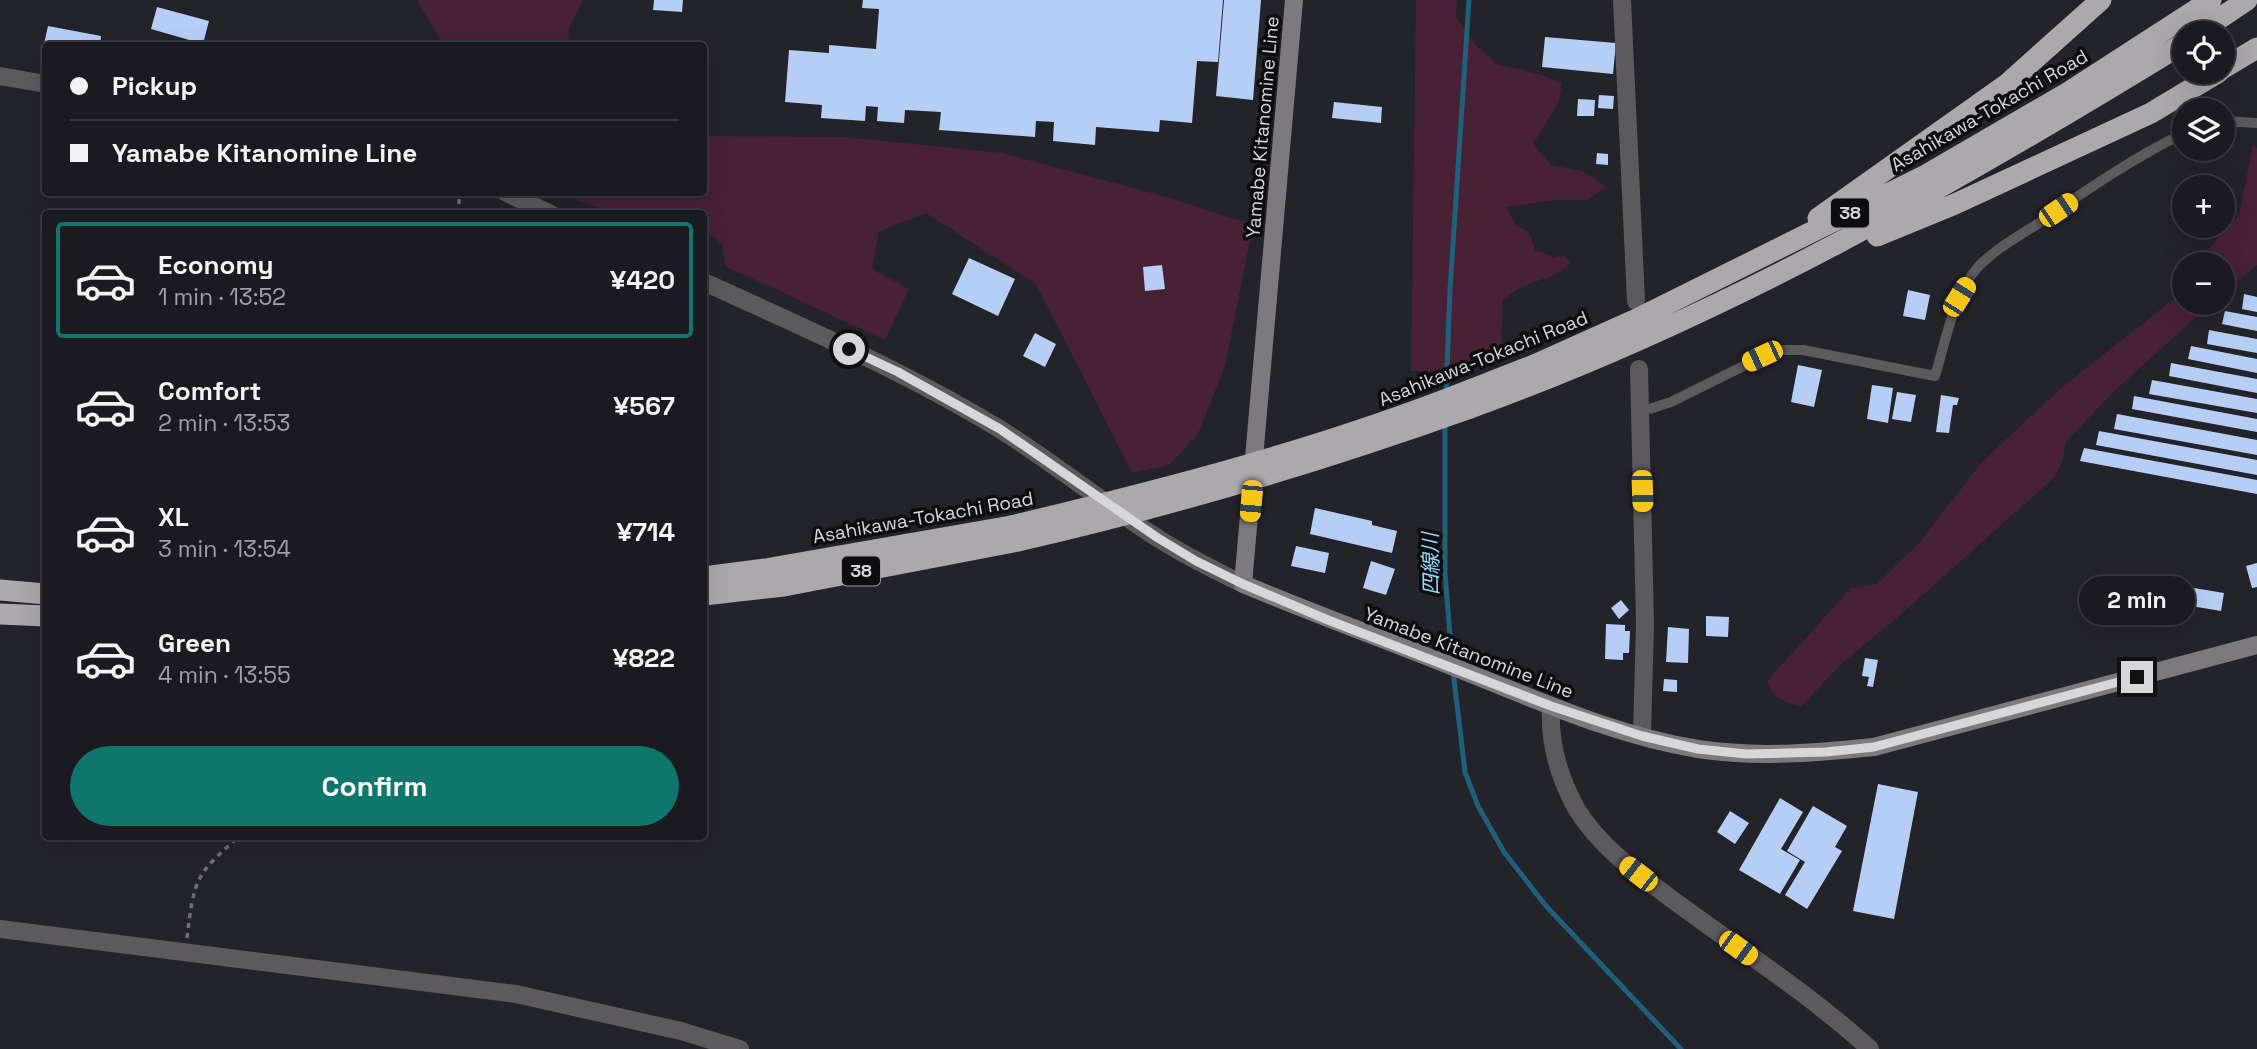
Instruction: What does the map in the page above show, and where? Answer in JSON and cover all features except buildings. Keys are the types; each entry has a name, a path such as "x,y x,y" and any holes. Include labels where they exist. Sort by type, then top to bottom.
{"highway":[{"name":"38","path":"1756,261 2007,85 2101,0"},
{"name":"Asahikawa-Tokachi Road","path":"707,595 783,586 1197,496 1315,461 1470,399 1534,365 1629,323 1924,176 2067,93 2211,0"},
{"path":"2216,21 2247,0"},
{"path":"2235,62 2257,48"},
{"name":"Asahikawa-Tokachi Road","path":"1470,399 1543,382 1649,337 1764,282 1931,194 2172,50"},
{"path":"1764,282 1980,193 2151,113 2199,84"},
{"name":"Asahikawa-Tokachi Road","path":"707,577 1014,534"},
{"path":"0,590 42,594"},
{"path":"0,614 42,616"}],"main road":[{"name":"Yamabe Kitanomine Line","path":"1294,0 1243,584 1328,620 1551,706 1642,736 1698,749 1746,754 1826,752 1874,747 2257,645"}],"street":[{"path":"1622,0 1636,301"},
{"path":"0,76 42,83"},
{"path":"513,196 543,210"},
{"path":"707,283 898,372 953,401 1032,450 1158,538 1196,561 1243,584"},
{"path":"1639,369 1646,623 1642,736"},
{"path":"1551,706 1550,731 1559,773 1577,808 1608,847 1650,882 1838,1020 1870,1049"},
{"path":"0,929 516,994 681,1031 740,1049"}],"lane":[{"path":"2235,122 2257,123"},
{"path":"1640,412 1671,402 1776,350 1803,350 1935,376 1959,297 1978,268 1998,250 2078,196 2172,139"}],"path":[{"path":"185,952 192,896 198,878 213,859 235,840"}],"shaded area":[{"path":"417,0 583,0 570,26 567,42 442,42"},
{"path":"1416,0 1457,0 1456,17 1476,45 1498,65 1562,82 1559,102 1533,144 1551,165 1582,171 1606,186 1588,200 1555,200 1506,207 1515,224 1529,232 1535,250 1554,258 1564,255 1570,262 1557,274 1526,285 1503,299 1501,353 1481,366 1459,371 1411,371"},
{"path":"707,136 845,137 1002,153 1174,199 1253,225 1225,366 1198,434 1169,465 1132,473 1036,284 926,213 879,231 872,269 909,289 885,340 725,266 722,244 707,233 707,210 605,210 567,196 707,196"},
{"path":"2253,145 2257,148 2257,265 2235,283 2235,252 2207,252 2218,238 2235,238 2235,219 2239,215"},
{"path":"2172,300 2172,315 2199,315 2112,393 2066,442 2062,462 2055,477 1840,665 1801,707 1776,696 1767,681 1851,588 1877,584 1920,542 1981,463 2060,389"}],"waterway":[{"name":"四線川","path":"1446,392 1469,0"},
{"name":"四線川","path":"1445,422 1445,573 1452,661"},
{"name":"四線川","path":"1453,671 1465,772 1478,806 1504,852 1546,906 1681,1049"}],"route":[{"path":"849,349 953,401 1000,429 1158,538 1196,561 1243,584 1328,620 1551,706 1642,736 1698,749 1746,754 1826,752 1874,747 2137,677"}]}
